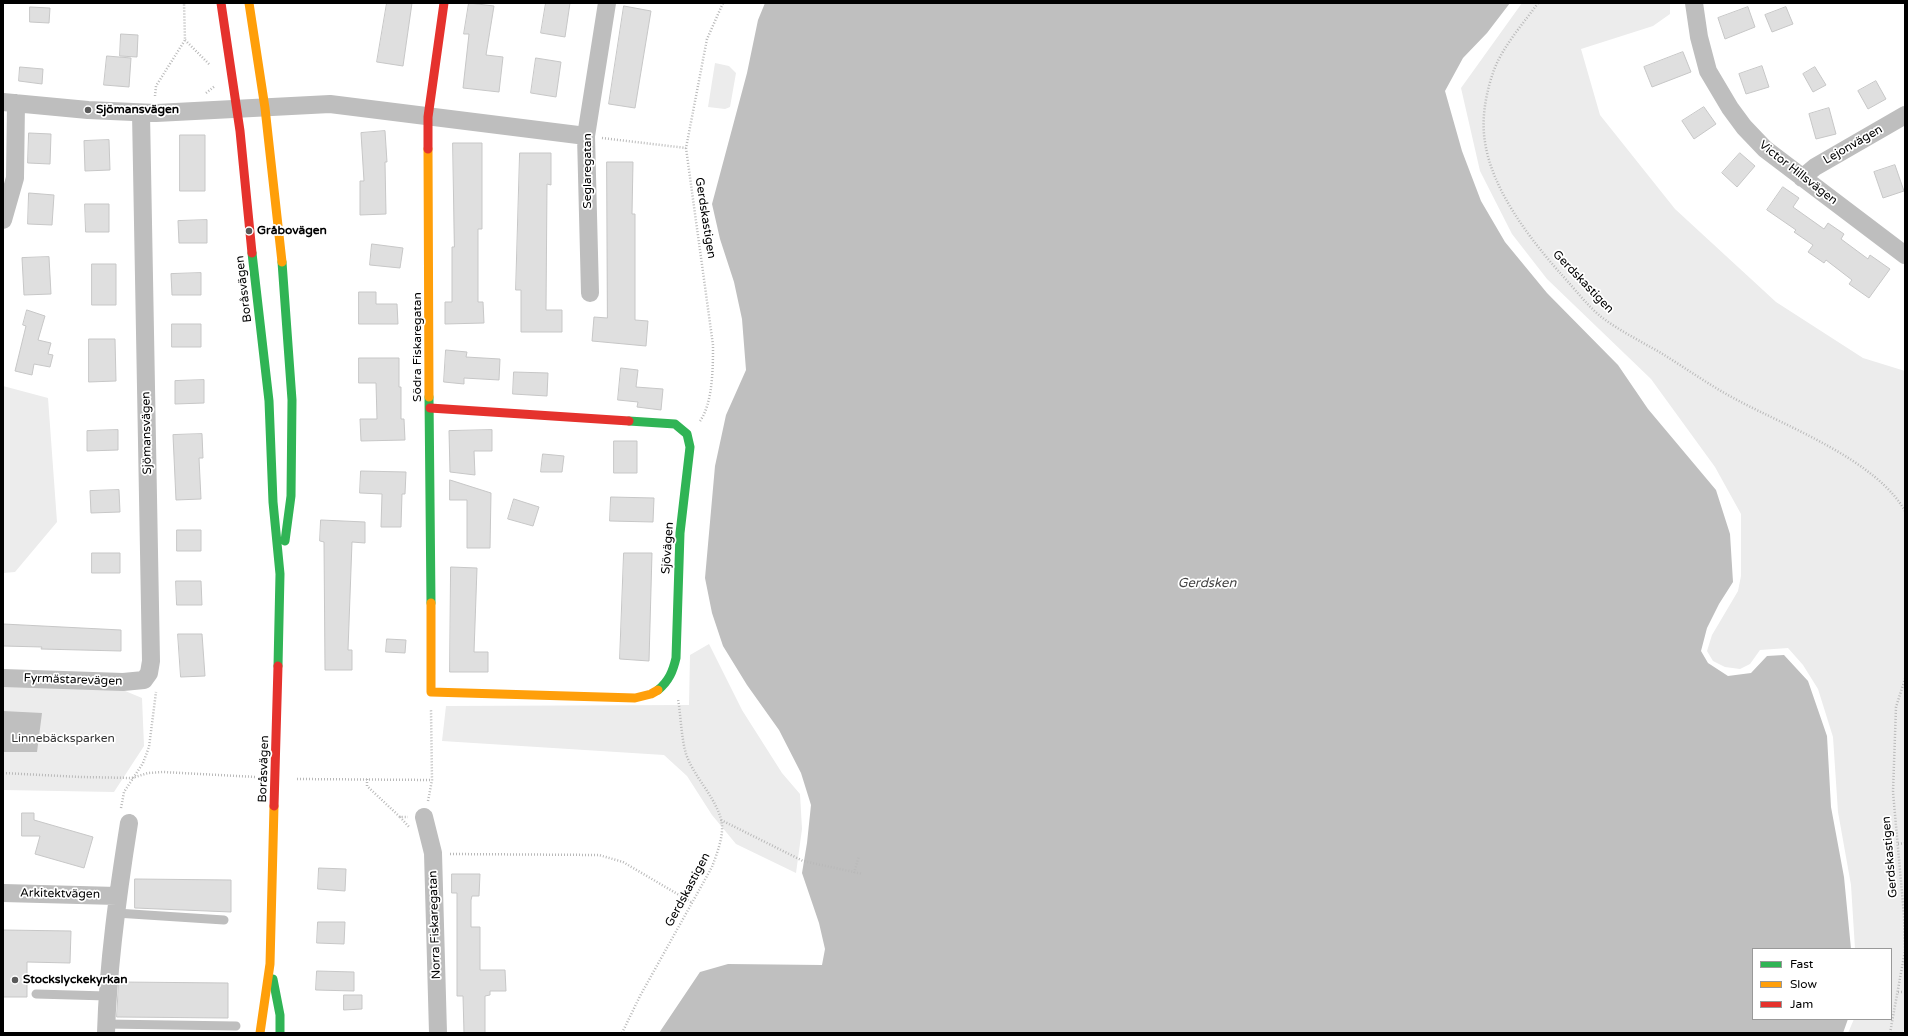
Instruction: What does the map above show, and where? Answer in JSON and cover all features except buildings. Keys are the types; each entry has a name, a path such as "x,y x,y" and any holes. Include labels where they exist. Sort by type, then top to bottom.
{"main road":[{"name":"Boråsvägen","path":"221,3 242,144 249,231 269,401 273,502 280,574"},
{"name":"Boråsvägen","path":"249,3 265,108 285,294 292,400 291,496 280,574 270,964 260,1033"},
{"name":"Södra Fiskaregatan","path":"431,692 428,117 444,3"},
{"path":"430,408 675,424 687,434"},
{"name":"Sjövägen","path":"666,685 675,668 676,658 680,533 690,447 687,434"},
{"path":"431,692 635,698 651,695 666,685"},
{"name":"Boråsvägen","path":"270,964 280,1015 280,1033"}],"street":[{"name":"Seglaregatan","path":"590,293 586,136 607,3"},
{"name":"Victor Hillsvägen","path":"1694,3 1699,36 1708,71 1730,108 1744,127 1765,149 1905,255"},
{"path":"3,220 15,178 9,103 141,113 330,104 586,136"},
{"name":"Sjömansvägen","path":"141,113 151,661 149,673 144,680"},
{"name":"Lejonvägen","path":"1802,178 1815,167 1905,115"},
{"name":"Fyrmästarevägen","path":"3,678 123,682 144,680"},
{"name":"Norra Fiskaregatan","path":"424,817 433,854 438,1033"},
{"path":"106,1028 107,996 117,904 129,823"},
{"name":"Arkitektvägen","path":"3,893 117,904"}],"lane":[{"path":"117,904 224,920"},
{"path":"36,994 107,996"},
{"path":"106,1028 236,1026"}],"path":[{"name":"Gerdskastigen","path":"687,434 701,419 706,407 713,362 710,313 686,148 707,39 723,3"},
{"name":"Gerdskastigen","path":"1538,3 1507,46 1494,69 1488,89 1483,123 1485,142 1490,164 1501,187 1537,246 1581,296 1603,318 1711,386 1843,455 1866,470 1887,488 1901,503 1905,511"},
{"path":"185,40 218,73"},
{"path":"218,73 231,71"},
{"path":"200,94 207,93 213,88 216,83 218,73"},
{"path":"586,136 686,148"},
{"name":"Gerdskastigen","path":"1890,1033 1905,951 1893,792 1896,707 1904,686 1905,678"},
{"path":"666,685 677,696 686,754 695,773 711,798 721,820 803,861 863,874"},
{"path":"367,779 367,786 400,817 424,817 432,780 431,692"},
{"path":"3,773 132,778 148,773 163,772 259,777"},
{"path":"298,780 432,780"},
{"name":"Gerdskastigen","path":"622,1033 640,996 691,902 712,867 718,850 721,820"},
{"path":"1898,844 1905,843"},
{"path":"433,854 599,855 623,862 691,902"},
{"path":"854,873 859,856"},
{"path":"1898,992 1905,992"}],"green space":[{"path":"1522,3 1670,3 1670,14 1653,26 1581,49 1600,115 1675,209 1776,302 1863,358 1905,371 1905,1024 1903,1033 1848,1033 1854,1020 1892,1020 1892,948 1855,948 1851,885 1838,812 1833,737 1818,689 1803,665 1788,648 1760,650 1750,664 1740,669 1725,667 1713,661 1707,651 1712,635 1738,591 1741,576 1741,514 1715,467 1651,379 1547,279 1512,234 1480,171 1461,88"},
{"path":"715,63 729,66 736,73 730,107 725,109 708,107"},
{"path":"3,386 48,398 57,522 15,572 3,573"},
{"path":"709,644 742,710 782,773 800,794 802,829 796,873 736,844 712,815 687,776 664,755 442,741 446,706 689,705 690,655"},
{"name":"Linnebäcksparken","path":"3,684 118,688 142,698 144,746 114,792 3,790"}],"water":[{"name":"Gerdsken","path":"765,3 1510,3 1487,33 1463,58 1445,91 1462,151 1481,201 1505,242 1547,293 1618,365 1648,409 1716,490 1730,534 1733,582 1719,604 1707,628 1701,651 1708,663 1728,676 1751,673 1767,656 1784,655 1808,681 1827,736 1831,807 1844,877 1851,948 1752,948 1752,1020 1848,1020 1843,1033 659,1033 700,972 728,964 822,965 825,949 819,923 802,873 811,805 801,773 779,730 747,685 723,646 712,613 705,578 715,466 726,415 746,370 742,319 734,282 720,239 712,204 747,73 758,20"},
{"path":"3,711 42,713 37,752 3,752"}],"traffic: fast":[{"path":"252,253 269,401 273,502 280,574 278,666"},
{"path":"282,262 292,400 291,496 285,541"},
{"path":"429,397 431,603"},
{"path":"629,421 675,424 687,434 690,447 680,533 676,658 670,676 658,690"},
{"path":"273,979 280,1015 280,1033"}],"traffic: slow":[{"path":"249,3 265,108 282,262"},
{"path":"428,149 429,397"},
{"path":"431,603 431,692 635,698 651,694 658,690"},
{"path":"260,1033 270,964 274,806"}],"traffic: jam":[{"path":"221,3 240,131 252,253"},
{"path":"428,149 428,117 444,3"},
{"path":"430,408 629,421"},
{"path":"274,806 278,666"}],"place":[{"name":"Sjömansvägen","path":"88,110"},
{"name":"Gråbovägen","path":"249,231"},
{"name":"Stockslyckekyrkan","path":"15,980"}]}
